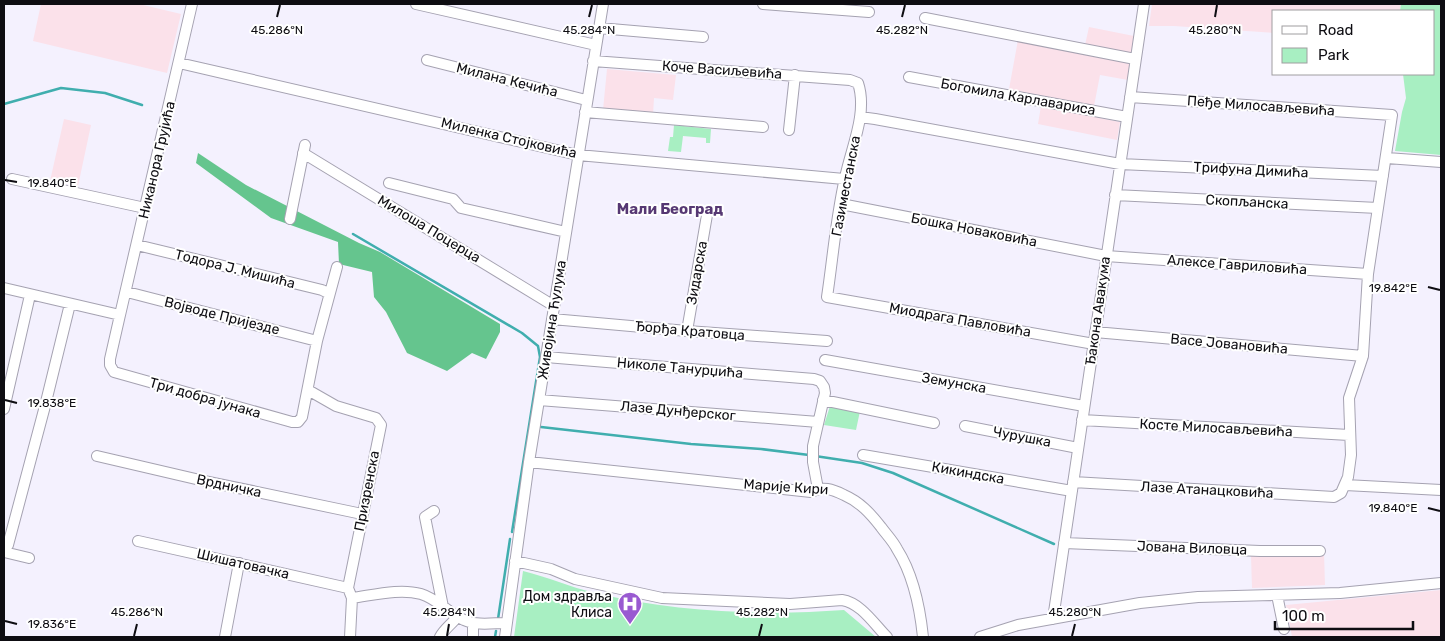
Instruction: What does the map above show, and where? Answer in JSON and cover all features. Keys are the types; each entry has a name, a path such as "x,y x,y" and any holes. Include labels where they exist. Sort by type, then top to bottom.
{"street":[{"name":"Никанора Грујића","path":"118,373 112,369 110,359 138,245 192,4"},
{"path":"416,4 596,45"},
{"name":"Живојина Ћулума","path":"505,637 529,462 603,4"},
{"path":"762,4 870,12"},
{"name":"Ђакона Авакума","path":"1053,619 1144,4"},
{"path":"924,18 1135,58"},
{"path":"599,28 703,37"},
{"name":"Милана Кечића","path":"427,60 586,100"},
{"name":"Коче Васиљевића","path":"593,61 850,80"},
{"name":"Миленка Стојковића","path":"179,63 578,155 844,179"},
{"path":"789,130 795,75"},
{"name":"Богомила Карлавариса","path":"909,77 1127,117"},
{"name":"Газиместанска","path":"827,297 844,179 860,117 860,91 858,83 850,80"},
{"name":"Пеђе Милосављевића","path":"1130,97 1392,115 1387,158"},
{"path":"585,112 763,127"},
{"name":"Трифуна Димића","path":"860,117 1120,164 1383,176"},
{"name":"Милоша Поцерца","path":"290,219 304,149 554,306"},
{"path":"1343,489 1348,477 1351,455 1349,398 1363,356 1368,274 1387,158 1441,162"},
{"path":"12,179 145,208"},
{"name":"Милоша Поцерца","path":"389,183 454,198 460,208 566,232"},
{"name":"Скопљанска","path":"1115,196 1378,208"},
{"name":"Бошка Новаковића","path":"841,204 1106,256"},
{"name":"Зидарска","path":"687,331 707,216"},
{"name":"Тодора Ј. Мишића","path":"138,245 322,290 328,293 329,296"},
{"name":"Алексе Гавриловића","path":"1106,256 1368,274"},
{"path":"308,390 317,341 337,266"},
{"path":"4,288 120,315"},
{"name":"Војводе Пријезде","path":"127,292 317,341"},
{"path":"4,409 30,295"},
{"name":"Миодрага Павловића","path":"827,297 1094,344"},
{"path":"29,558 4,552 8,545 42,421 70,304"},
{"name":"Ђорђа Кратовца","path":"552,319 827,341"},
{"name":"Васе Јовановића","path":"1095,332 1363,356"},
{"name":"Николе Танурџића","path":"546,357 814,379 820,381 824,387 823,400"},
{"name":"Земунска","path":"825,360 1084,406"},
{"name":"Три добра јунака","path":"118,373 292,422 298,422 302,417 308,390"},
{"name":"Призренска","path":"308,390 336,406 376,418 380,422 362,514 350,593 350,637"},
{"name":"Лазе Дунђерског","path":"539,400 818,422"},
{"path":"818,489 813,462 813,446 823,400 934,423"},
{"name":"Косте Милосављевића","path":"1082,420 1349,435"},
{"name":"Чурушка","path":"965,426 1078,448"},
{"name":"Кикиндска","path":"863,455 1073,487"},
{"name":"Врдничка","path":"97,456 362,514"},
{"name":"Марије Кири","path":"529,462 811,492 825,488 837,492 859,503 873,516 897,548 910,576 922,625 923,637"},
{"name":"Лазе Атанацковића","path":"1073,487 1327,497 1334,497 1343,489 1441,490"},
{"path":"434,511 425,517 443,606"},
{"name":"Шишатовачка","path":"138,541 239,563 350,593 408,592 431,598 457,617 473,624"},
{"name":"Јована Виловца","path":"1064,543 1320,551"},
{"path":"515,561 551,569 575,579 662,598 790,604 849,601 857,606 887,637"},
{"path":"225,637 239,563"},
{"path":"980,637 1018,625 1140,602 1198,597 1340,593 1441,583"},
{"path":"1277,595 1284,629"},
{"path":"440,637 457,617"},
{"path":"473,637 473,624 506,624"}],"shaded area":[{"path":"41,4 139,4 181,14 167,73 33,41"},
{"path":"1152,4 1401,4 1400,10 1272,10 1272,33 1149,26"},
{"path":"1089,27 1134,36 1131,54 1085,45"},
{"path":"1018,40 1129,62 1128,80 1100,75 1094,106 1009,89"},
{"path":"607,69 676,75 673,100 654,98 653,115 603,110"},
{"path":"1041,106 1120,122 1117,140 1038,124"},
{"path":"64,119 91,125 78,186 50,181"},
{"path":"1324,553 1325,585 1252,588 1251,556"},
{"path":"1441,590 1441,637 1292,637 1286,605"}],"green space":[{"path":"1401,4 1441,4 1441,155 1395,151 1406,98 1403,75 1435,75 1435,10 1400,10"},
{"path":"674,125 711,129 710,143 706,143 706,138 683,136 681,152 668,151 670,137 673,137"},
{"path":"198,153 246,185 380,252 500,324 500,332 486,359 472,353 447,371 407,353 386,312 374,297 372,272 339,264 338,242 271,218 196,163"},
{"path":"830,406 860,411 856,430 824,425"},
{"path":"523,571 595,593 656,605 719,611 781,613 844,610 876,637 514,637"}],"waterway":[{"path":"4,104 61,88 105,93 142,105"},
{"path":"353,234 522,333 538,346 540,357 512,532"},
{"path":"541,427 809,455"},
{"path":"815,456 862,463 893,473 1054,544"},
{"path":"498,619 510,539"},
{"path":"495,637 496,631"}],"place":[{"name":"Дом здравља Клиса","path":"630,625"}],"district":[{"name":"Мали Београд","path":"670,209"}]}
